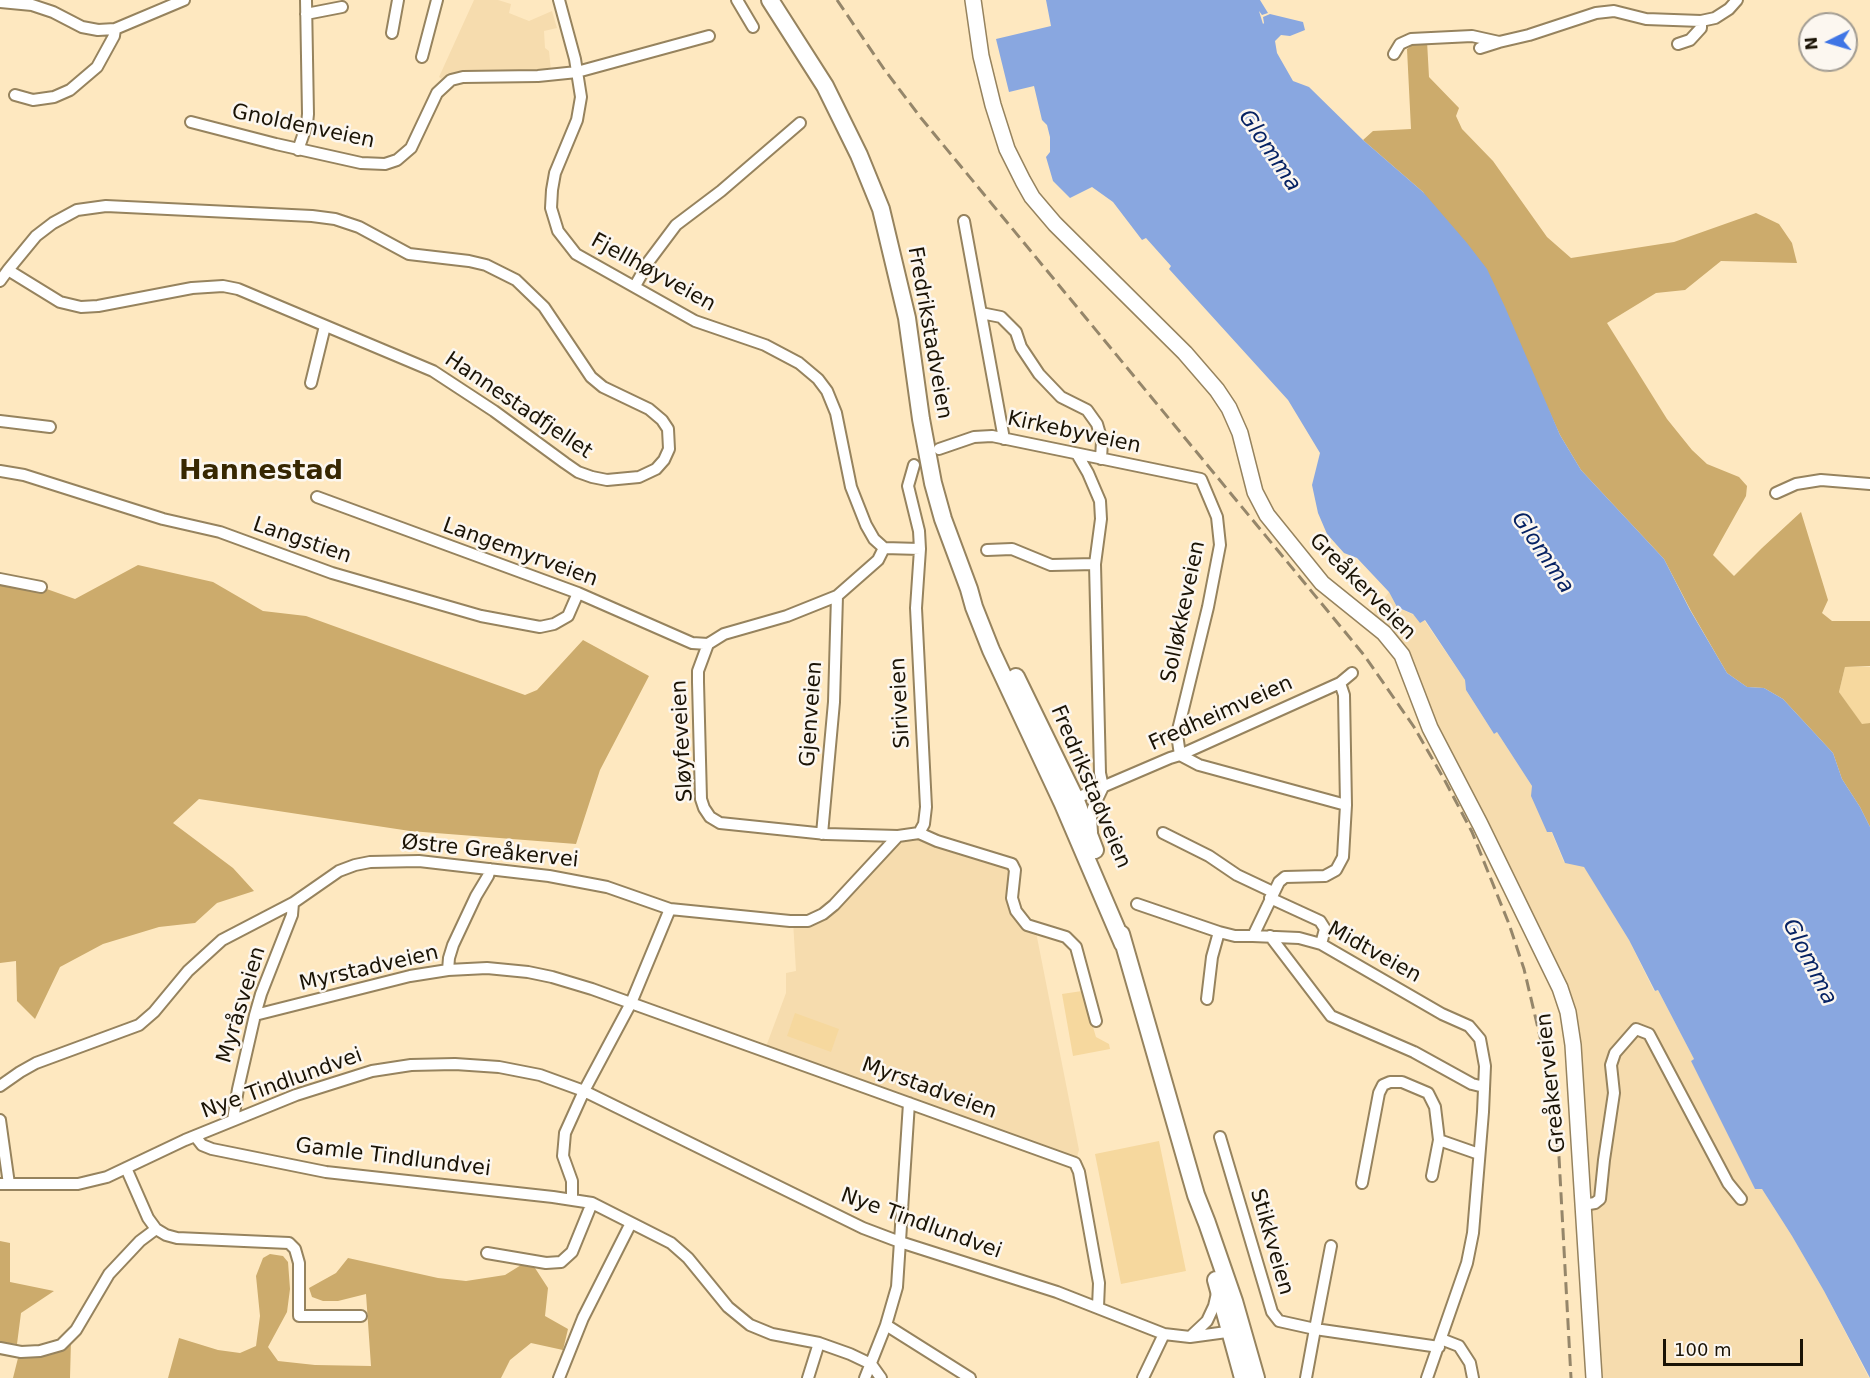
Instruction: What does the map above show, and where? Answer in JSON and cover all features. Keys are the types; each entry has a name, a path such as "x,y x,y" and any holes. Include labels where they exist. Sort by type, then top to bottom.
{"main road":[{"name":"Fredrikstadveien","path":"770,0 825,87 859,155 881,209 907,318 921,419 933,483 974,607 991,650 1069,801 1093,842 1119,920 1196,1196 1207,1223 1236,1331 1243,1378"},
{"name":"Greåkerveien","path":"972,0 981,56 993,105 1007,149 1032,196 1055,224 1185,353 1217,390 1238,427 1255,492 1267,515 1322,583 1384,633 1406,663 1430,728 1560,988 1568,1012 1574,1045 1594,1378"},
{"name":"Fredrikstadveien","path":"1069,801 1124,944"},
{"name":"Fredrikstadveien","path":"1196,1196 1200,1226 1218,1287 1256,1378"}],"street":[{"path":"0,2 32,5 53,12 82,27 98,30 115,29 184,0"},
{"path":"298,150 308,114 306,0"},
{"path":"392,33 399,0"},
{"path":"422,57 437,0"},
{"name":"Fjellhøyveien","path":"559,0 581,97 579,112 555,173 552,189 551,208 558,231 576,254 695,321 765,345 800,363 818,379 827,391 836,412 851,487 862,516 874,539 884,548"},
{"path":"737,0 753,27"},
{"path":"1480,48 1605,12 1614,11 1646,19 1701,21 1715,18 1729,9 1737,0"},
{"path":"306,14 342,7"},
{"path":"1678,44 1690,40 1701,28 1701,21"},
{"path":"15,95 33,100 54,97 70,90 97,67 114,36 115,29"},
{"name":"Gnoldenveien","path":"191,122 298,150 369,165 392,162 402,157 411,148 437,93 450,80 463,77 538,76 577,72 709,36"},
{"path":"1394,54 1400,44 1412,39 1472,36 1499,42"},
{"path":"635,286 649,261 676,225 721,191 800,123"},
{"name":"Hannestadfjellet","path":"0,281 8,270 36,236 53,223 77,210 95,207 280,214 335,219 359,227 409,254 486,265 516,280 544,307 591,377 603,387 649,409 662,420 668,429 669,449 664,460 656,469 639,477 608,480 592,477 578,472 494,411 433,371 238,289 223,286 192,288 99,306 71,305 46,294 8,270"},
{"path":"964,221 1004,439"},
{"path":"981,313 1001,317 1016,332 1021,347 1039,374 1061,397 1087,410 1097,424 1102,441 1101,459"},
{"path":"311,383 326,326"},
{"path":"0,421 50,427"},
{"name":"Kirkebyveien","path":"939,449 974,437 992,436 1201,479"},
{"path":"1077,454 1088,472 1100,501 1101,519 1095,564 1100,773 1103,787 1096,800 1091,818 1093,842"},
{"path":"708,644 724,634 787,615 837,596 878,560 884,548 920,549 919,531 908,486 914,465"},
{"name":"Langstien","path":"0,471 24,475 163,519 220,532 332,573 481,616 540,627 554,624 568,616 578,593"},
{"name":"Solløkkeveien","path":"1180,755 1177,734 1208,607 1220,545 1217,517 1201,479"},
{"path":"1776,493 1796,484 1821,480 1870,484"},
{"name":"Langemyrveien","path":"317,497 578,593 692,643 708,644"},
{"name":"Siriveien","path":"919,833 924,824 926,807 916,609 920,549"},
{"path":"987,550 1012,549 1051,565 1095,564"},
{"path":"0,579 41,587"},
{"name":"Gjenveien","path":"822,834 834,702 837,596"},
{"name":"Sløyfeveien","path":"708,644 701,662 698,682 701,799 710,817 720,823 822,834 898,836"},
{"name":"Fredheimveien","path":"1069,801 1180,755 1340,683 1352,673"},
{"path":"1253,936 1279,882 1285,877 1325,876 1335,870 1343,857 1346,805 1344,695 1340,683"},
{"path":"1180,755 1199,765 1346,805"},
{"path":"1163,832 1209,856 1236,875 1320,921 1325,929 1321,945"},
{"path":"898,836 919,833 937,841 1012,864 1015,870 1012,898 1016,911 1027,925 1066,937 1076,947 1096,1021"},
{"name":"Østre Greåkervei","path":"0,1086 36,1064 139,1025 188,971 216,945 244,927 293,903 339,871 370,862 419,861 588,882 670,909 790,921 815,918 834,905 898,836"},
{"path":"448,970 453,945 490,869"},
{"name":"Myråsveien","path":"233,1120 255,1015 292,915 293,903"},
{"name":"Midtveien","path":"1137,904 1235,936 1299,938 1321,945 1442,1014 1469,1026 1480,1039 1484,1052 1484,1087"},
{"path":"572,1199 572,1181 563,1156 565,1133 630,1003 670,909"},
{"path":"1207,999 1212,957 1219,932"},
{"path":"1270,936 1331,1016 1413,1052 1472,1084 1484,1087 1473,1233 1467,1263 1427,1378"},
{"name":"Myrstadveien","path":"255,1015 410,976 448,970 487,968 552,977 630,1003 1075,1162 1079,1172 1099,1283 1098,1307"},
{"path":"1583,1206 1600,1199 1614,1093 1611,1065 1615,1053 1636,1029 1649,1034 1728,1183 1741,1199"},
{"name":"Nye Tindlundvei","path":"5,1184 78,1184 106,1177 233,1120 338,1081 372,1071 411,1065 455,1064 499,1067 540,1075 584,1091 863,1228 900,1242 1098,1307 1164,1334 1190,1337 1236,1331"},
{"path":"1362,1183 1379,1093 1383,1085 1390,1082 1402,1082 1428,1093 1435,1107 1439,1140 1432,1176"},
{"path":"865,1378 886,1325 897,1287 909,1103"},
{"path":"0,1120 5,1184"},
{"name":"Gamle Tindlundvei","path":"195,1136 206,1147 299,1167 592,1203 671,1244 688,1258 728,1307 750,1326 772,1334 819,1343 871,1364"},
{"name":"Stikkveien","path":"1220,1137 1272,1312 1279,1321 1315,1329 1459,1346 1470,1363 1473,1378"},
{"path":"1439,1140 1479,1154"},
{"path":"126,1168 148,1218 156,1229 177,1238 289,1243 295,1249 299,1263 299,1316 361,1316"},
{"path":"487,1253 546,1263 561,1262 572,1252 592,1203"},
{"path":"559,1378 583,1318 631,1223"},
{"path":"0,1348 21,1352 40,1352 61,1345 76,1330 109,1274 140,1241 156,1229"},
{"name":"Stikkveien","path":"1306,1378 1331,1246"},
{"path":"1190,1337 1211,1315 1218,1287"},
{"path":"886,1325 970,1378"},
{"path":"1143,1378 1164,1334"},
{"path":"808,1378 819,1343"},
{"path":"871,1364 881,1378"}],"shaded area":[{"path":"474,0 498,0 511,4 509,13 529,21 552,11 557,28 544,31 545,48 549,51 551,71 454,73 442,79 439,77"},
{"path":"1427,41 1429,77 1459,108 1456,116 1462,129 1493,161 1547,237 1571,258 1674,242 1756,213 1779,224 1792,243 1797,263 1721,261 1685,290 1656,293 1607,323 1667,419 1692,450 1707,464 1739,477 1747,486 1746,496 1713,555 1734,576 1801,512 1828,600 1822,613 1832,621 1870,621 1870,666 1845,667 1839,692 1862,724 1870,723 1870,827 1842,779 1833,753 1783,699 1764,688 1747,687 1727,673 1664,559 1581,470 1560,435 1545,402 1423,192 1363,140 1373,131 1411,129 1407,49 1416,42"},
{"path":"138,565 213,582 263,611 306,616 525,695 537,690 583,640 649,676 600,770 576,844 410,831 199,799 173,823 233,868 254,891 217,903 195,923 159,927 103,944 60,967 35,1019 17,1001 16,961 0,963 0,579 41,587 75,599"},
{"path":"1389,592 1397,607 1424,620 1465,680 1466,690 1494,734 1497,732 1532,786 1564,862 1584,866 1629,940 1654,991 1658,990 1694,1059 1691,1061 1755,1189 1762,1189 1792,1236 1824,1291 1869,1378 1594,1378 1571,1029 1406,663 1368,620"},
{"path":"1845,667 1870,667 1870,723 1862,725 1839,692"},
{"path":"919,833 1012,864 1012,898 1035,927 1079,1150 1075,1163 764,1052 786,993 786,973 796,971 793,921 815,918 898,836"},
{"path":"1082,991 1096,1037 1109,1044 1110,1049 1073,1056 1062,994"},
{"path":"795,1013 839,1029 831,1052 787,1036"},
{"path":"1159,1141 1186,1271 1121,1284 1095,1154"},
{"path":"0,1241 10,1243 10,1282 54,1291 21,1313 17,1344 0,1342"},
{"path":"270,1254 283,1256 288,1262 290,1289 287,1312 268,1347 278,1361 315,1365 371,1366 366,1294 338,1301 323,1301 312,1297 309,1288 336,1273 348,1258 438,1278 466,1281 505,1275 526,1262 535,1268 548,1288 545,1316 568,1329 563,1350 531,1343 510,1360 501,1378 168,1378 179,1338 218,1350 240,1353 256,1346 260,1316 256,1276 263,1258"},
{"path":"71,1340 70,1378 13,1378 18,1358 47,1353"}],"water":[{"name":"Glomma","path":"1046,0 1260,0 1268,13 1262,15 1259,11 1263,24 1263,17 1270,14 1303,22 1305,30 1290,36 1281,35 1275,41 1277,53 1293,81 1309,87 1363,140 1423,192 1467,243 1487,269 1560,435 1581,470 1664,559 1690,610 1727,673 1747,687 1764,688 1783,699 1833,753 1842,779 1870,827 1870,1378 1792,1236 1762,1189 1755,1189 1691,1061 1694,1059 1629,940 1584,867 1565,863 1552,832 1547,832 1531,796 1532,786 1497,732 1494,734 1466,690 1465,680 1425,620 1420,623 1413,614 1397,607 1389,592 1357,558 1344,553 1327,534 1318,513 1312,485 1320,453 1288,400 1169,269 1171,266 1146,238 1142,240 1113,202 1092,187 1070,198 1053,181 1046,157 1050,152 1050,137 1047,125 1042,120 1034,86 1009,92 996,39 1051,26"}],"railway":[{"path":"837,0 921,118 1364,655 1414,727 1444,779 1472,832 1509,924 1524,969 1546,1062 1559,1157 1571,1378"}],"district":[{"name":"Hannestad","path":"261,472"}]}
